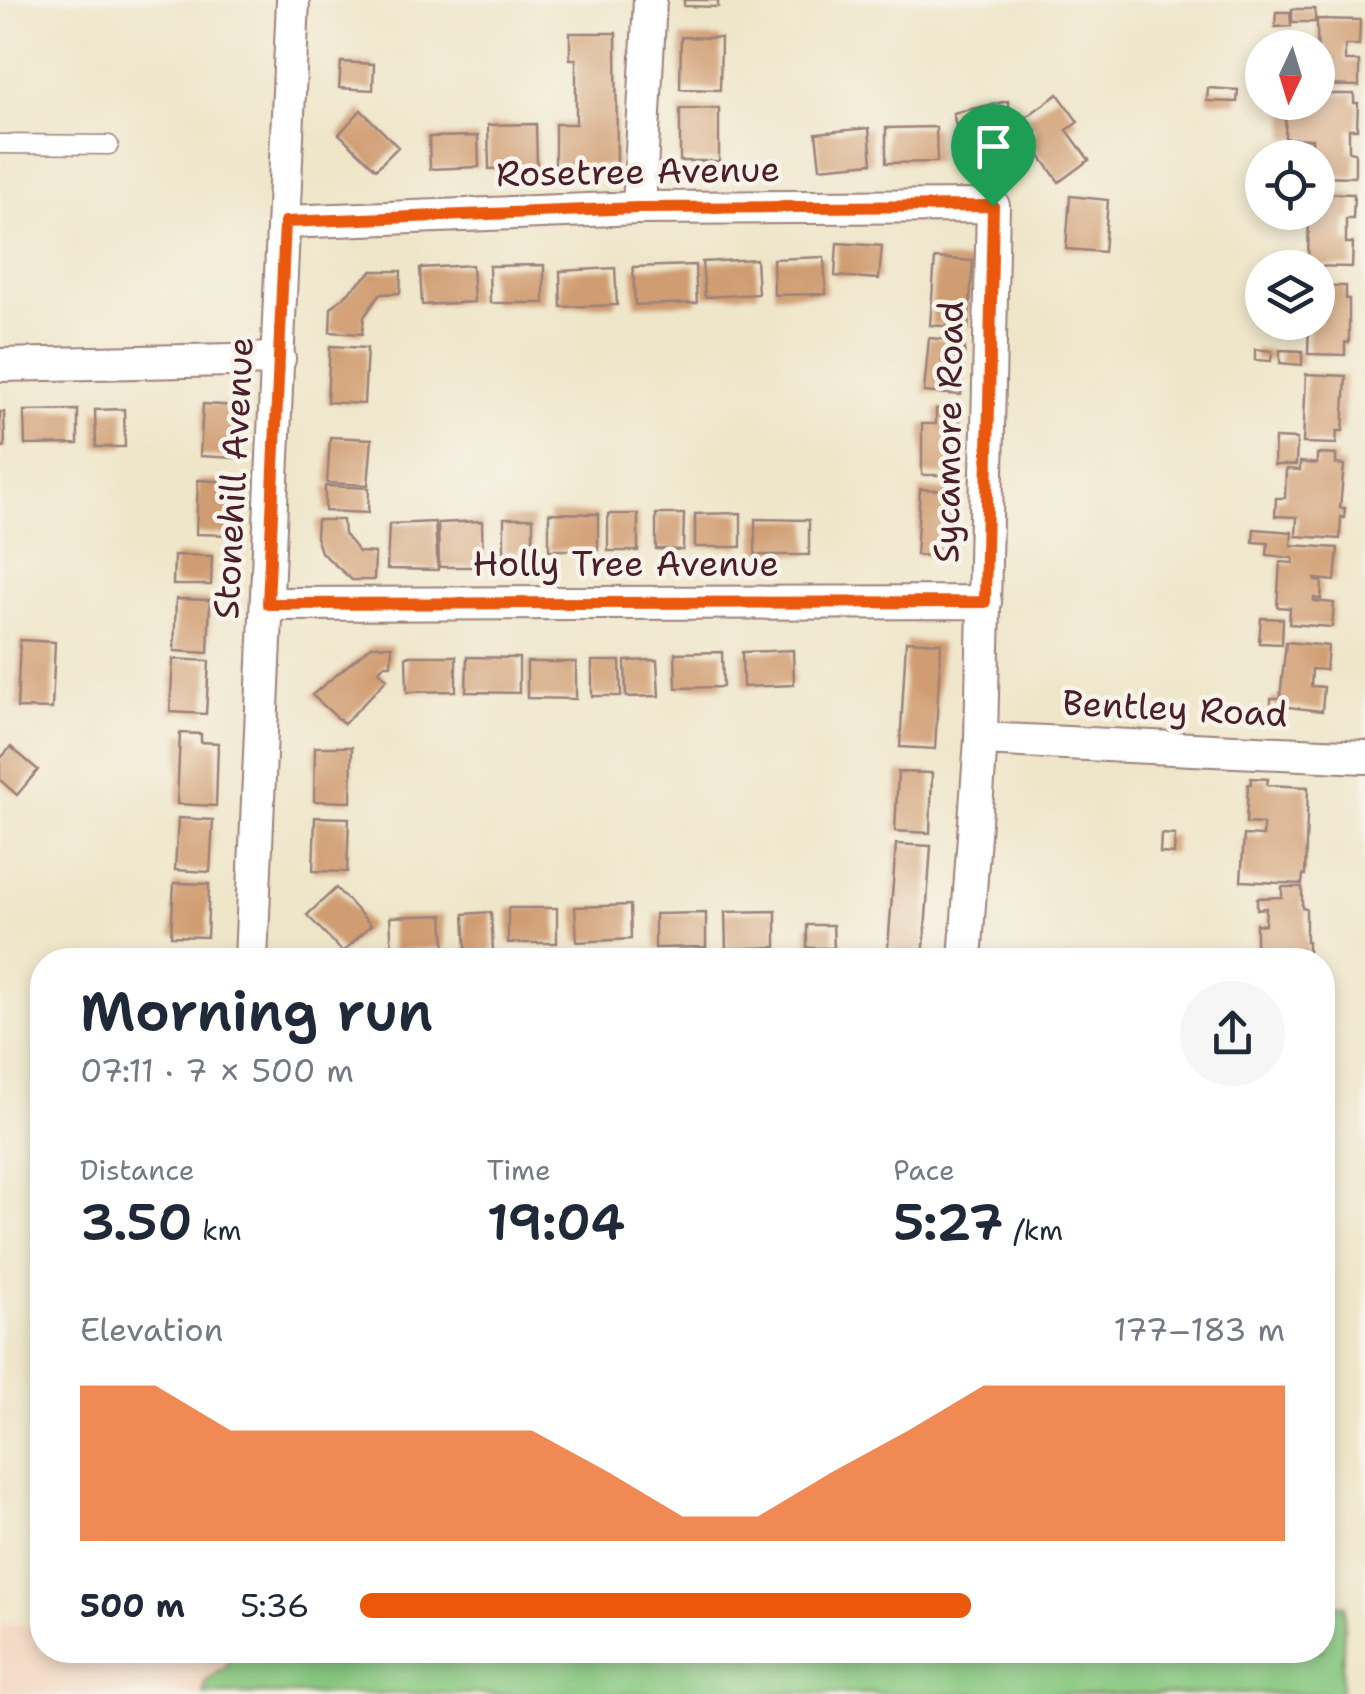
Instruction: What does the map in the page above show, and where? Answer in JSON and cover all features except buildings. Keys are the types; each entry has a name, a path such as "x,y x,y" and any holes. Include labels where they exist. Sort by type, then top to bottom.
{"street":[{"name":"Stonehill Avenue","path":"252,948 294,0"},
{"path":"638,208 650,0"},
{"name":"Rosetree Avenue","path":"285,222 638,208 993,206"},
{"name":"Sycamore Road","path":"966,948 981,739 993,206"},
{"path":"0,365 279,359"},
{"name":"Holly Tree Avenue","path":"268,604 985,602"},
{"name":"Bentley Road","path":"981,739 1365,758"}],"lane":[{"path":"0,144 109,145"}],"shaded area":[{"path":"1335,1605 1345,1605 1341,1694 0,1694 0,1625 30,1626 30,1663 1335,1663"}],"green space":[{"path":"1335,1605 1345,1605 1341,1694 204,1694 206,1682 229,1663 1335,1663"}],"route":[{"path":"993,206 985,602 268,604 285,222 638,208 993,206"}]}
